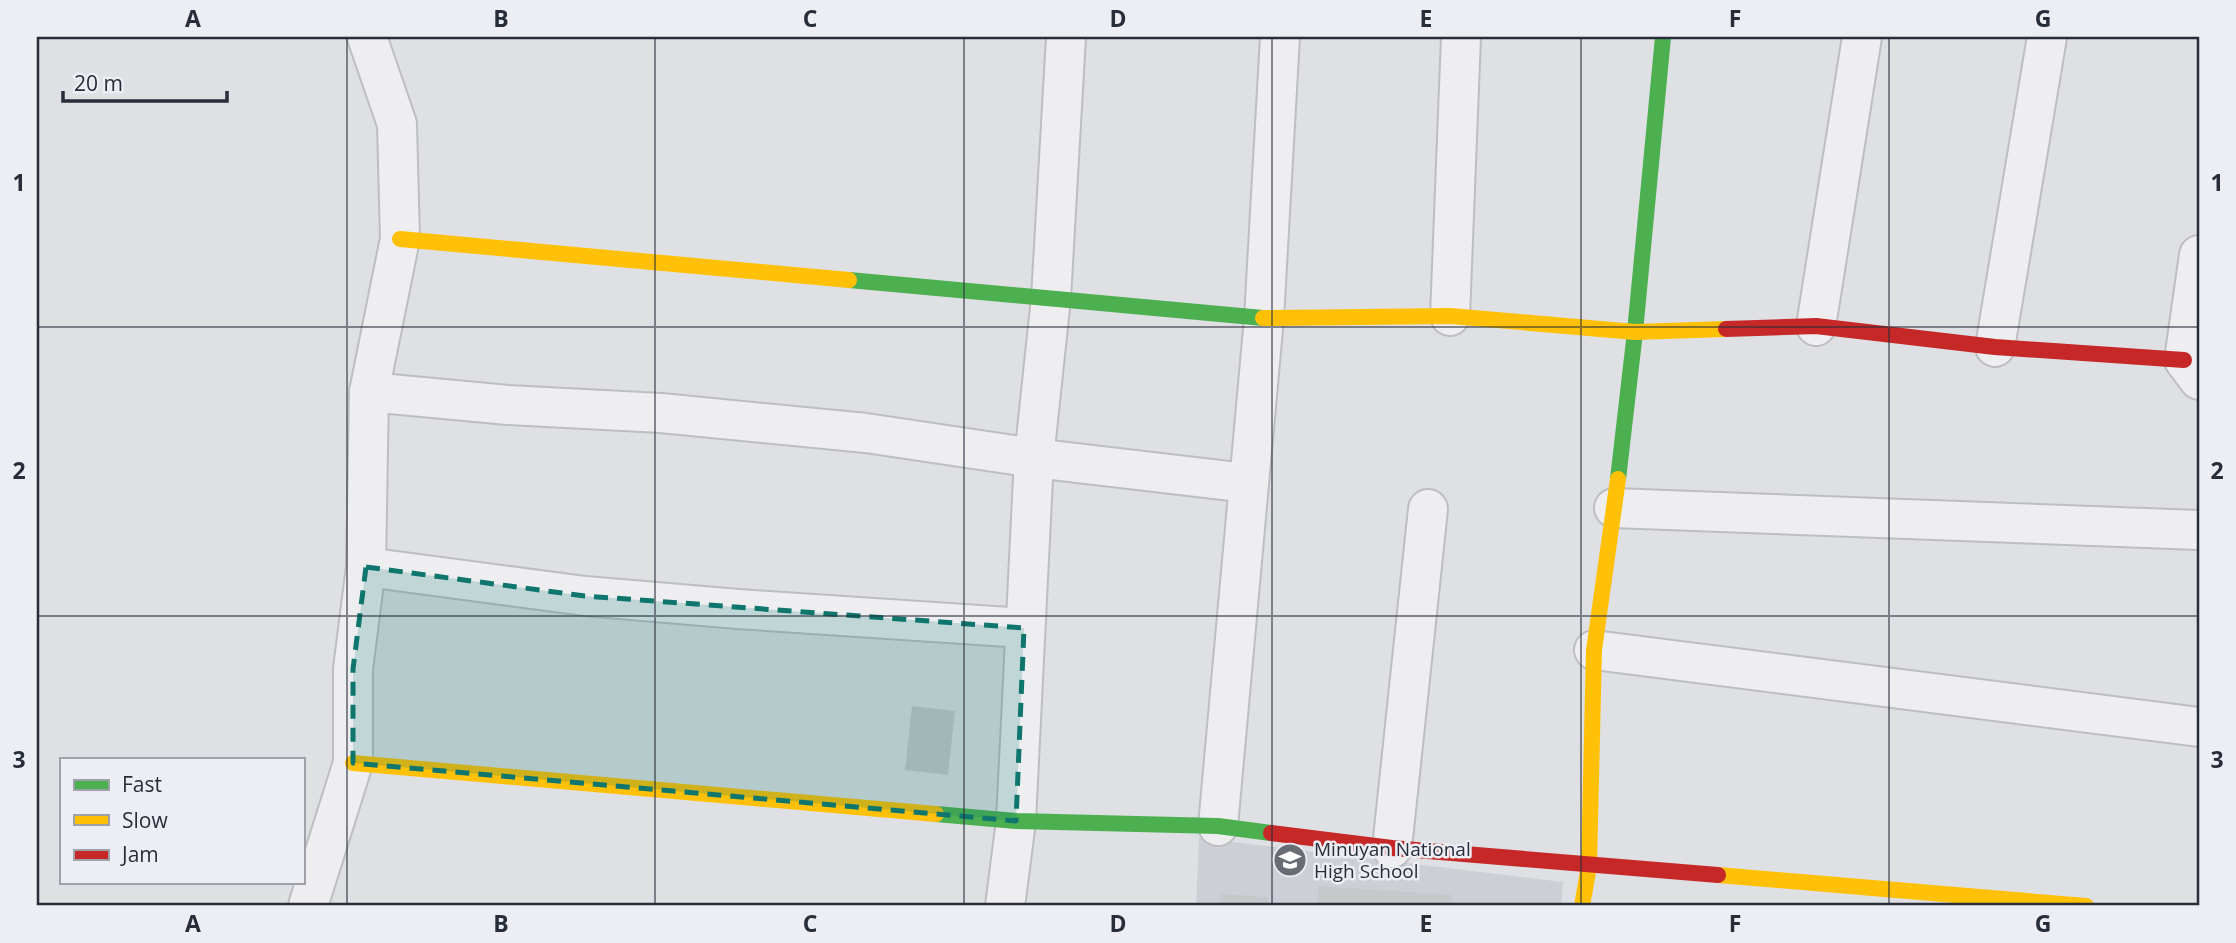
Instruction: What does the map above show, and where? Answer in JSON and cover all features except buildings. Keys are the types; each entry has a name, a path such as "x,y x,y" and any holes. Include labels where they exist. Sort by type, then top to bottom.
{"street":[{"path":"308,906 353,763 353,669 366,567 369,392 400,239 397,124 368,37"},
{"path":"1005,906 1016,821 1034,458 1051,298 1066,37"},
{"path":"1218,827 1264,318 1280,37"},
{"path":"1450,316 1461,37"},
{"path":"1582,906 1589,866 1594,650 1635,332 1662,37"},
{"path":"1816,326 1862,37"},
{"path":"1995,347 2047,37"},
{"path":"400,239 1264,318 1450,316 1635,332 1816,326 2191,370 2199,255"},
{"path":"369,392 508,405 661,413 866,433 1034,458 1247,483"},
{"path":"1614,508 2199,530"},
{"path":"1392,848 1428,509"},
{"path":"366,567 585,596 738,610 1024,628"},
{"path":"1594,650 2199,727"},
{"path":"353,763 1016,821 1218,827 1392,848 2077,906"}],"highlighted area":[{"path":"366,567 585,596 1024,628 1016,821 353,763 353,669"}],"shaded area":[{"name":"Minuyan National High School","path":"1199,838 1563,882 1561,906 1196,906"}],"traffic: fast":[{"path":"1618,479 1663,37"},
{"path":"849,280 1263,318"},
{"path":"936,814 1016,821 1218,826 1271,833"}],"traffic: slow":[{"path":"400,239 849,280"},
{"path":"1263,318 1450,316 1635,332 1726,329"},
{"path":"1582,906 1589,866 1594,650 1618,479"},
{"path":"353,763 936,814"},
{"path":"1718,875 2086,906"}],"traffic: jam":[{"path":"1726,329 1816,326 1995,347 2184,360"},
{"path":"1271,833 1392,848 1718,875"}],"place":[{"name":"Minuyan National High School","path":"1290,860"}]}
